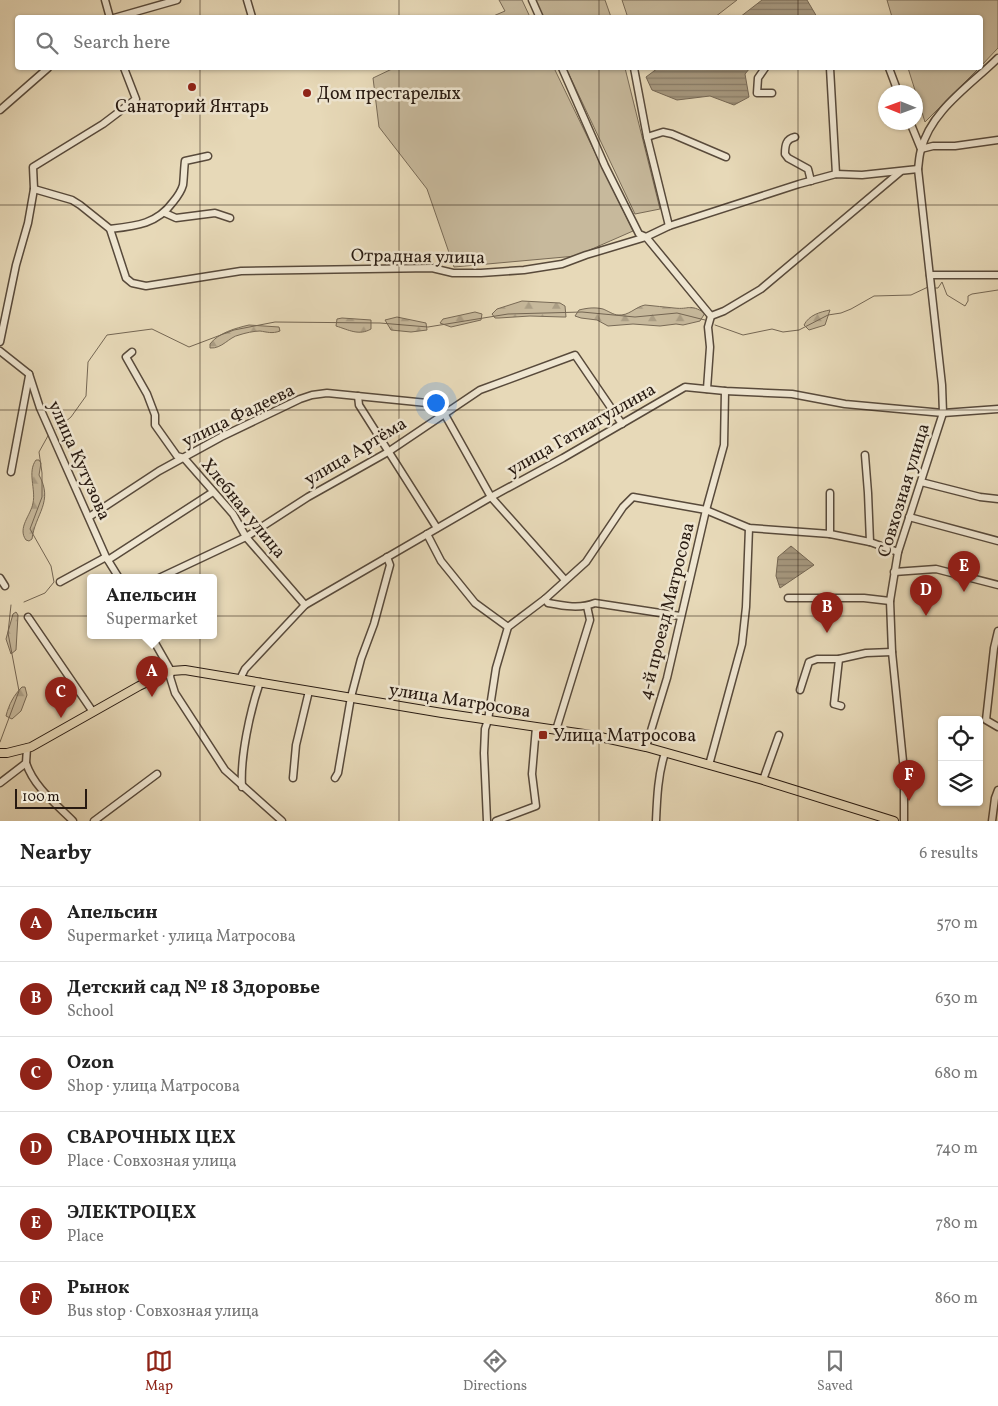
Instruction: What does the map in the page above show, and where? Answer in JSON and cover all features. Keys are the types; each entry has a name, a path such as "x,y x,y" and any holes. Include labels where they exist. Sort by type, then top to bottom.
{"main road":[{"name":"улица Матросова","path":"0,753 29,747 139,686 171,671 185,670 556,730 665,752 894,821"}],"street":[{"path":"105,0 109,15"},
{"path":"124,15 177,0"},
{"path":"247,0 251,15"},
{"path":"532,0 539,15"},
{"path":"921,149 937,118 946,106 998,58"},
{"path":"0,110 46,70"},
{"path":"0,342 34,189 33,167 102,124 136,99 125,70"},
{"path":"563,70 639,234 646,237 711,316"},
{"path":"634,70 647,137 669,226"},
{"path":"764,70 758,78 757,93 772,92"},
{"path":"830,70 836,174"},
{"path":"890,70 895,85"},
{"path":"913,130 921,149"},
{"path":"647,137 664,132 672,134 726,157"},
{"path":"795,138 791,138 787,142 785,154 788,158 808,169 811,181"},
{"path":"921,149 933,146 998,140"},
{"name":"Совхозная улица","path":"904,821 904,772 892,652 890,602 898,552 943,413 942,385 918,169 921,149"},
{"path":"34,189 72,200 110,229 134,226 156,219 165,213 180,193 183,184 185,161 208,156"},
{"name":"Отрадная улица","path":"110,229 126,278 132,283 146,286 241,271 432,268 453,274 524,270 562,264 646,237 669,226 836,174 862,175 918,169"},
{"path":"711,316 724,311 761,289 794,259 900,171"},
{"path":"165,213 176,218 215,213 230,218"},
{"path":"930,275 998,274"},
{"path":"707,389 710,347 708,326 711,316"},
{"path":"0,350 29,374 11,472"},
{"name":"Хлебная улица","path":"132,352 126,357 147,394 155,416 155,424 177,456 184,458 233,514 246,537 305,605"},
{"name":"улица Артёма","path":"167,574 246,537 308,497 388,452 480,390 576,355 622,424"},
{"name":"улица Кутузова","path":"29,374 40,408 107,558 117,574"},
{"name":"улица Гатиатуллина","path":"240,679 245,670 305,605 490,497 547,468 685,387 792,394 841,403 943,413 998,409"},
{"name":"4-й проезд Матросова","path":"646,748 667,678 680,616 724,445 725,391"},
{"name":"улица Фадеева","path":"89,517 159,472 221,437 312,395 327,393 437,404 444,413"},
{"path":"358,396 359,405 438,528"},
{"path":"444,413 490,497 565,580"},
{"path":"864,455 870,542"},
{"path":"920,482 980,497 998,499"},
{"path":"60,582 107,558 213,492"},
{"path":"830,493 830,534"},
{"name":"4-й проезд Матросова","path":"508,627 545,599 586,562 623,507 633,497 706,510 749,528 830,534 870,542 898,552"},
{"path":"909,517 998,541"},
{"path":"709,765 742,644 746,607 749,528"},
{"path":"427,534 441,561 475,603 508,627 496,668 485,729 487,821"},
{"path":"335,778 338,773 350,697 374,624 390,565 387,557"},
{"path":"894,572 936,569 998,585"},
{"path":"0,578 5,586"},
{"path":"788,598 864,598 890,602"},
{"path":"545,599 548,603 558,605 587,606 595,603 680,616"},
{"path":"556,730 590,620 587,606"},
{"path":"28,617 93,712"},
{"path":"998,631 994,648 986,720 998,727"},
{"path":"153,639 171,671 170,677 175,693 224,770 282,821"},
{"path":"800,690 810,662 817,659 840,659 866,653 892,652"},
{"path":"840,659 834,704 841,706"},
{"path":"242,786 241,776 244,747 260,682"},
{"path":"293,778 296,745 309,691"},
{"path":"496,821 536,806 532,774 536,727"},
{"path":"763,780 779,735"},
{"path":"29,747 26,763 32,778 73,821"},
{"path":"656,821 656,800 665,752"},
{"path":"0,783 26,763"},
{"path":"94,821 157,774"},
{"path":"992,821 998,790"}],"green space":[{"path":"499,0 522,0 529,15 496,15 505,11"},
{"path":"534,0 605,0 610,15 541,15"},
{"path":"622,0 737,0 718,15 627,15"},
{"path":"887,0 998,0 998,48 983,64 983,15 891,15"},
{"path":"390,70 555,70 633,231 576,256 454,267 427,189 379,127 373,78"},
{"path":"567,70 625,70 660,209 635,214"},
{"path":"909,70 977,70 925,122 923,116 923,85 913,85"},
{"path":"522,301 560,303 565,306 566,317 530,316 495,318 492,314 497,309"},
{"path":"645,305 692,308 705,313 700,321 683,325 660,326 633,324 608,326 597,320 575,316 579,310 588,308 603,309 616,315 622,315"},
{"path":"830,310 825,325 809,330 804,325 812,316"},
{"path":"475,312 482,314 481,320 451,327 440,323 443,319"},
{"path":"397,317 426,323 427,330 411,332 391,330 385,320"},
{"path":"337,319 371,320 371,329 358,332 336,326"},
{"path":"249,325 279,327 280,331 272,333 258,331 247,333 235,336 218,347 210,348 213,340 222,334"},
{"path":"36,460 39,460 41,463 39,475 45,493 32,539 29,541 26,540 23,531 34,498 32,470"},
{"path":"16,612 18,615 16,650 11,654 6,639 13,614"},
{"path":"22,687 25,687 27,695 21,711 12,719 6,716 7,712 12,700"}],"shaded area":[{"path":"762,0 807,0 816,15 743,15"},
{"path":"655,70 748,70 745,74 749,97 734,105 710,96 677,100 652,90 646,77"},
{"path":"791,546 814,565 780,588 776,576 778,557"}],"waterway":[{"path":"935,288 938,288 942,282 947,295 965,306 968,296 972,294 998,290"},
{"path":"715,325 743,335 772,329 783,332 799,330 828,315 851,309 874,296 911,295 928,287"},
{"path":"57,429 71,417 86,396 88,362 107,335 152,329 189,347 234,330 275,322 380,323 428,327 508,314 582,312 635,317 677,313 705,320"},
{"path":"24,602 45,593 54,582 51,566 30,529 42,497 42,473 39,452 49,434"},
{"path":"0,742 19,691 8,633 11,605"}],"place":[{"name":"Санаторий Янтарь","path":"192,87"},
{"name":"Дом престарелых","path":"307,93"},
{"name":"ЭЛЕКТРОЦЕХ","path":"964,592"},
{"name":"СВАРОЧНЫХ ЦЕХ","path":"926,616"},
{"name":"Детский сад № 18 Здоровье","path":"827,633"},
{"name":"Апельсин","path":"152,697"},
{"name":"Ozon","path":"61,718"},
{"name":"Улица Матросова","path":"543,735"},
{"name":"Рынок","path":"909,801"}]}
